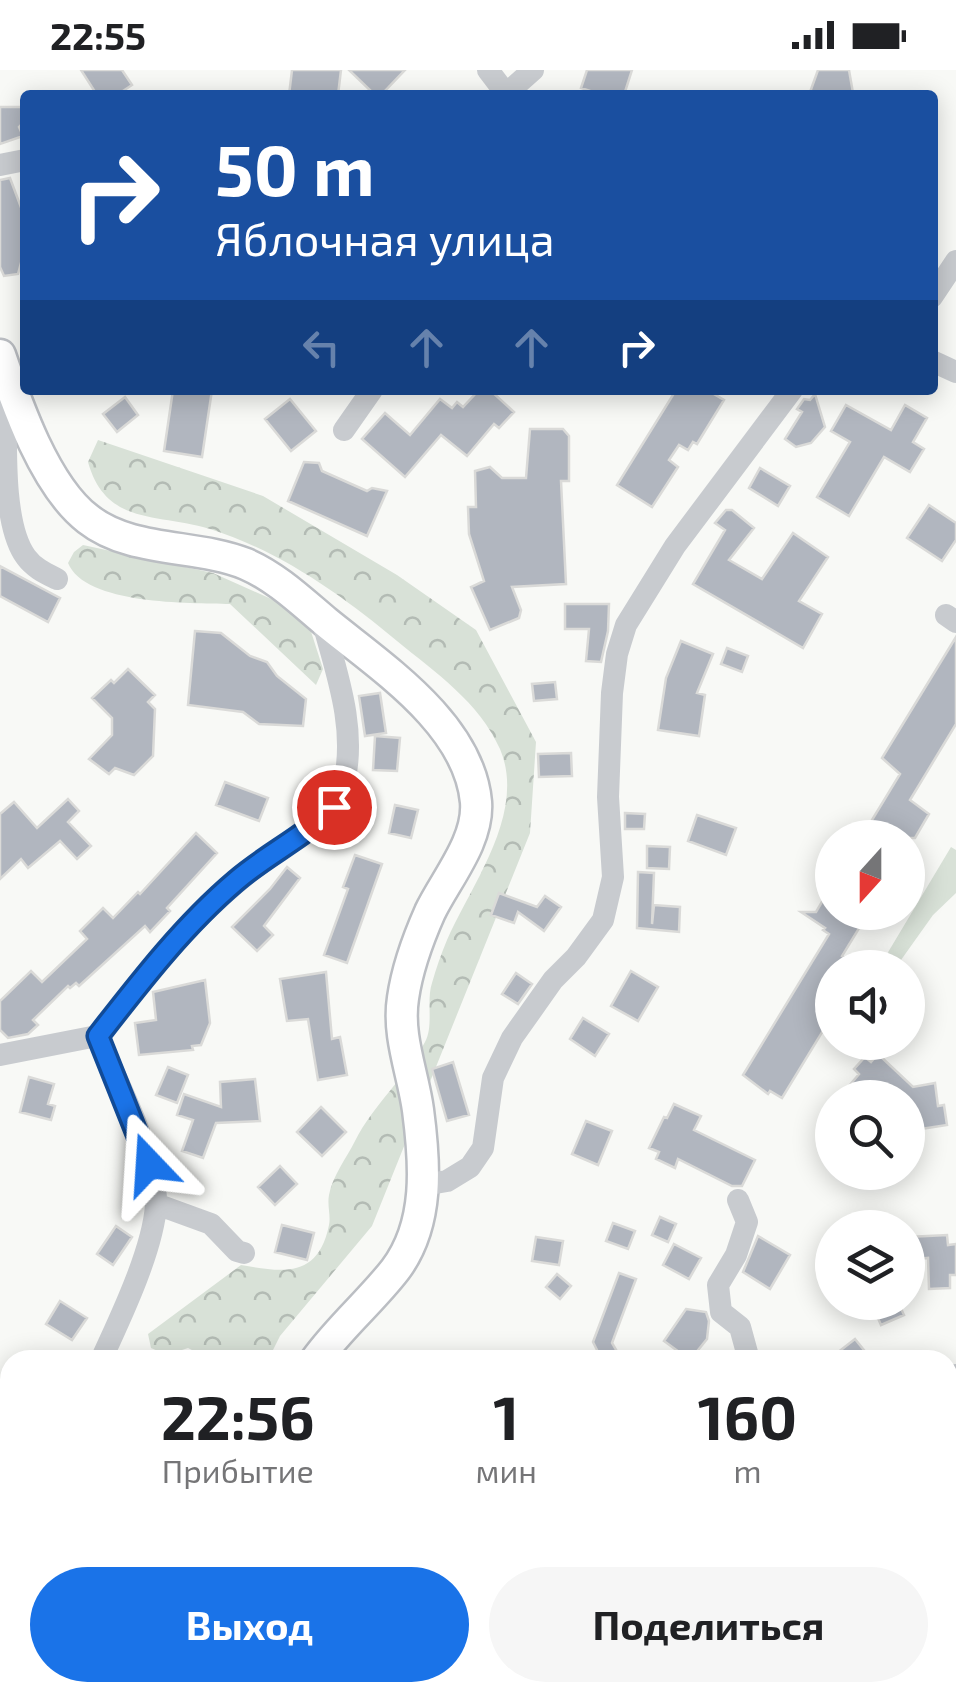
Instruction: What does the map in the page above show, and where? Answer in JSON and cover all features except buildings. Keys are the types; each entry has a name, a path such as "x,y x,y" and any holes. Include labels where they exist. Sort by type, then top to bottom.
{"main road":[{"path":"3,364 45,463 64,496 89,520 112,533 247,565 273,578 412,691 456,744 465,761 476,806 473,830 430,914 404,988 401,1012 423,1150 424,1184 413,1240 406,1255 325,1350"}],"street":[{"path":"510,90 533,70"},
{"path":"938,287 956,261"},
{"path":"3,364 6,472 16,541 37,569 58,578"},
{"path":"344,430 368,395"},
{"path":"424,1184 448,1181 470,1166 484,1148 494,1078 512,1038 603,920 613,877 608,798 612,693 626,624 675,546 788,395"},
{"path":"0,1055 98,1036 212,903 239,878 316,825 334,807 344,784 349,744 347,718 322,619"},
{"path":"98,1036 149,1164 156,1204 148,1241 105,1350"},
{"path":"738,1200 747,1222 736,1256 718,1285 720,1312 740,1327 746,1350"},
{"path":"156,1204 211,1224 237,1251 244,1253"}],"green space":[{"path":"98,440 263,496 397,575 476,630 536,742 530,833 372,1226 280,1336 273,1350 156,1350 151,1348 148,1334 241,1265 284,1270 297,1268 317,1255 329,1225 329,1195 336,1174 363,1128 428,1036 430,990 447,940 493,848 506,798 506,773 491,732 455,689 332,591 236,538 121,507 96,483 88,462"},
{"path":"83,545 213,573 287,606 307,619 323,669 316,685 230,604 140,599 95,587 78,577 68,563"},
{"path":"951,847 956,850 956,893 925,926 925,890"},
{"path":"901,930 922,930 908,950 889,950"}],"route":[{"path":"149,1164 98,1036 212,903 239,878 316,825 334,807"}]}
